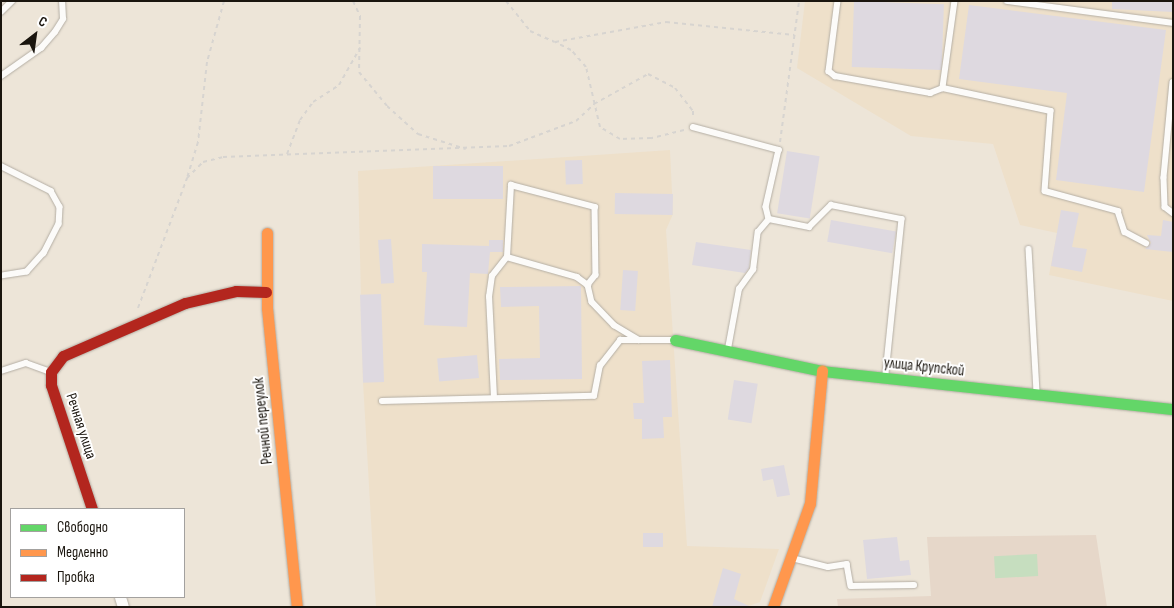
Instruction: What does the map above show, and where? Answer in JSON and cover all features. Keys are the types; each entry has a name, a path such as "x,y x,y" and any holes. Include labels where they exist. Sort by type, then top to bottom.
{"street":[{"name":"Речной переулок","path":"267,233 266,292 297,607"},
{"path":"51,372 64,356 185,303 236,291 266,292"},
{"name":"улица Крупской","path":"675,340 822,370 1173,410"},
{"path":"776,606 790,558 810,503 822,370"},
{"name":"Речная улица","path":"51,372 51,385 92,508"}],"lane":[{"path":"1,12 12,1"},
{"path":"1,76 41,48 56,32 63,19 62,1"},
{"path":"838,1 829,71 835,76 930,92 943,88 1051,110 1045,191 1118,211 1125,232 1146,242"},
{"path":"943,88 955,1"},
{"path":"1007,1 1173,22"},
{"path":"1173,82 1164,178 1166,207 1173,213"},
{"path":"693,127 779,150 766,207 769,219"},
{"path":"1,166 51,191 60,207 59,224 44,253 26,272 1,276"},
{"path":"494,398 490,297 492,276 506,258 511,185 595,206 596,275 588,285"},
{"path":"769,219 809,227 831,205 902,219 885,378"},
{"path":"728,351 739,289 753,270 758,232 769,219"},
{"path":"1029,249 1037,394"},
{"path":"506,258 577,277 588,285 592,302 614,325 640,340"},
{"path":"382,401 594,396 600,366 620,340 675,340"},
{"path":"1,371 26,363 51,372"},
{"path":"790,558 828,567 847,564 851,586 914,585"}],"path":[{"path":"125,329 144,298 198,142 207,62 224,1"},
{"path":"353,1 360,16 359,72 386,106 418,134 468,149"},
{"path":"187,178 203,162 223,157 509,146 576,120 594,104 648,74 675,88 693,111 693,127 651,138 620,139 600,127 594,104 586,67 570,50 530,31 506,1"},
{"path":"779,150 798,1"},
{"path":"555,42 666,22 794,35"},
{"path":"287,155 300,120 313,102 339,85 360,48"}],"shaded area":[{"path":"805,1 1173,1 1173,301 1049,275 1057,233 1020,225 993,144 911,136 797,68"},
{"path":"670,150 673,214 666,230 687,546 779,549 760,602 746,607 376,607 363,382 358,171"},
{"path":"1096,535 1107,607 838,607 837,599 931,596 927,537"}],"green space":[{"path":"1037,554 1038,576 995,578 994,556"}],"building":[{"path":"854,1 944,4 942,70 852,67"},
{"path":"1112,1 1173,1 1173,12 1112,9"},
{"path":"969,5 1166,30 1144,192 1056,180 1067,93 959,79"},
{"path":"787,151 820,156 810,218 777,213"},
{"path":"582,160 583,184 566,185 565,161"},
{"path":"433,166 503,166 503,199 433,199"},
{"path":"615,193 673,194 673,215 615,214"},
{"path":"1061,210 1079,213 1072,247 1087,249 1082,272 1051,266"},
{"path":"831,220 896,231 892,253 827,242"},
{"path":"1163,220 1173,222 1173,252 1145,249 1151,243 1147,235 1161,236"},
{"path":"391,239 394,283 381,284 378,240"},
{"path":"489,240 503,240 503,252 490,252 488,274 470,273 467,327 424,325 427,272 422,272 422,244 489,246"},
{"path":"696,242 751,250 749,268 745,273 692,265"},
{"path":"623,270 638,271 635,311 620,310"},
{"path":"581,286 582,379 500,380 499,359 540,358 539,306 501,307 500,287"},
{"path":"381,294 384,382 363,383 360,295"},
{"path":"477,355 479,378 439,381 437,358"},
{"path":"670,360 672,417 663,417 664,438 642,439 642,419 634,419 633,403 644,403 642,361"},
{"path":"734,380 758,384 751,423 728,420"},
{"path":"784,465 790,495 777,497 773,479 763,481 761,469"},
{"path":"643,533 663,533 663,547 643,547"},
{"path":"897,537 900,561 909,560 911,575 867,579 863,540"},
{"path":"723,568 741,574 734,599 751,607 712,607"}],"traffic: fast":[{"path":"675,340 822,371 1173,409"}],"traffic: slow":[{"path":"267,233 267,308 297,607"},
{"path":"773,607 810,503 822,371"}],"traffic: jam":[{"path":"92,508 51,385 51,372 63,356 185,303 236,291 266,292"}]}
